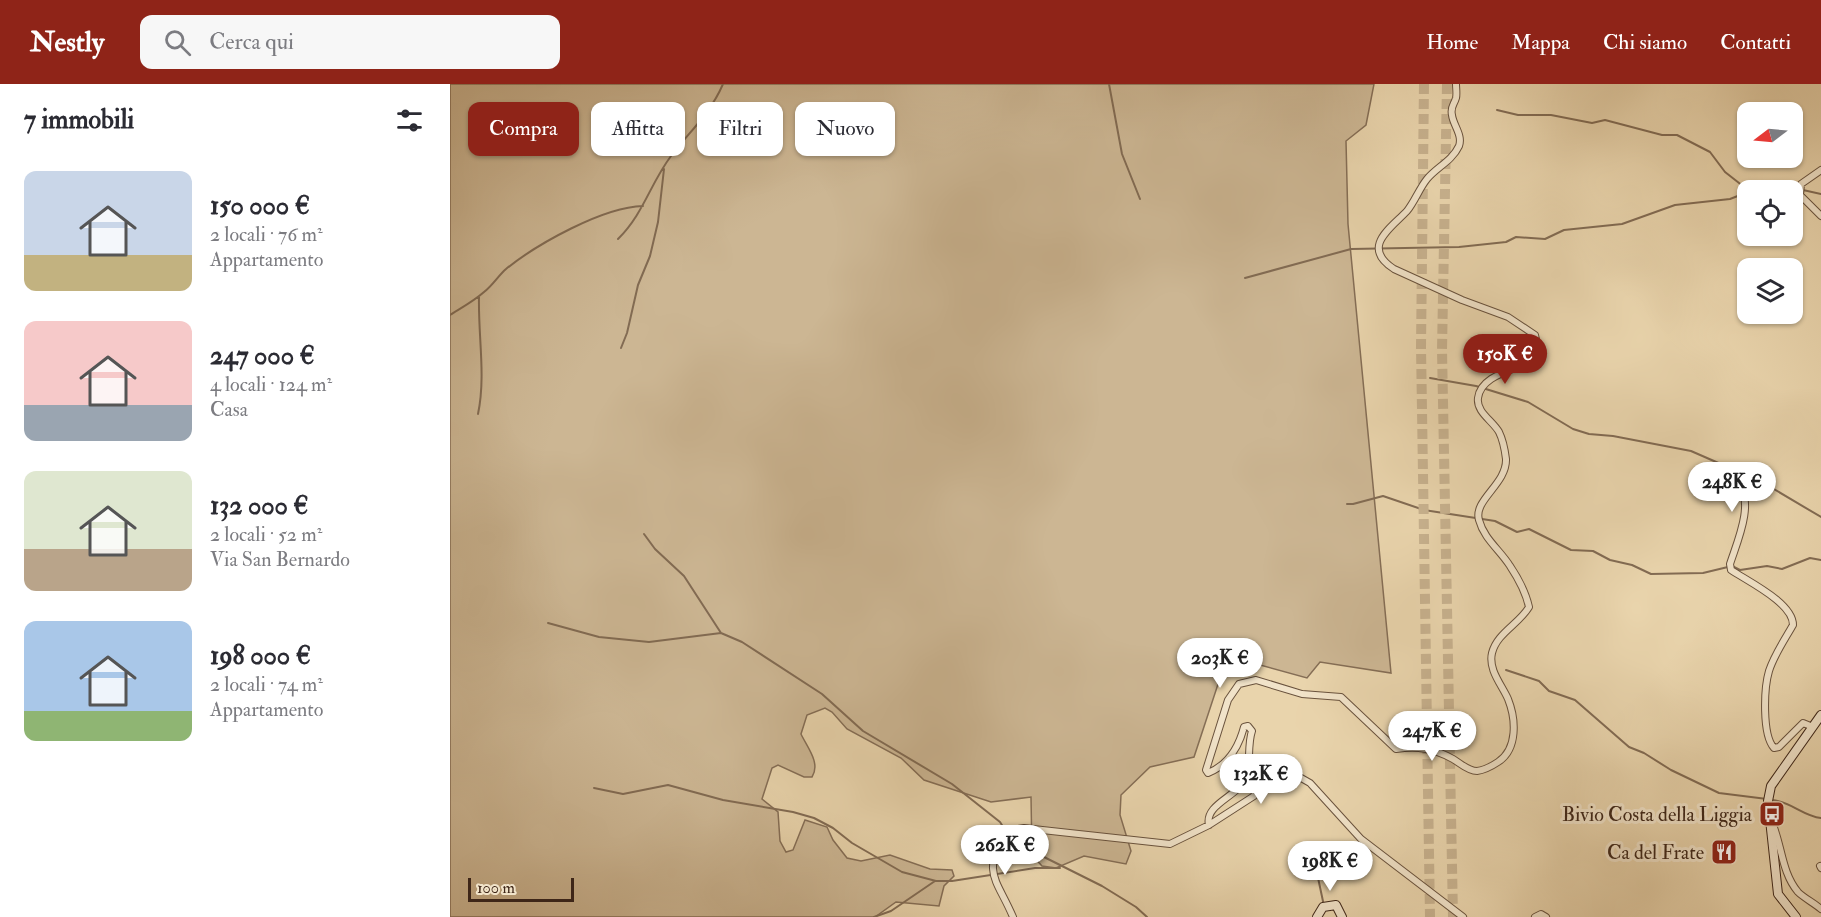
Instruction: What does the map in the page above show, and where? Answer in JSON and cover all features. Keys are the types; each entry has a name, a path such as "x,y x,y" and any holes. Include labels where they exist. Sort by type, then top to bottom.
{"street":[{"path":"1209,825 1211,812 1238,789 1246,778 1248,743 1252,731 1248,726 1244,727 1240,743 1231,755 1217,768 1209,772 1206,770 1228,700 1239,684 1256,680 1302,694 1341,697 1396,749 1417,746 1435,750 1469,769 1487,769 1504,758 1511,749 1513,715 1492,667 1492,653 1499,639 1509,628 1521,621 1529,607 1527,596 1509,564 1483,531 1478,517 1481,506 1504,476 1506,460 1499,432 1480,409 1478,398 1484,386 1495,377 1533,360 1538,349 1535,335 1508,317 1462,300 1394,269 1384,262 1380,252 1381,238 1392,223 1406,211 1426,180 1451,159 1460,144 1451,107 1456,97 1456,84"},
{"path":"1821,170 1802,184 1800,195 1821,216"},
{"path":"1715,466 1739,482 1745,503 1743,522 1730,567 1786,606 1793,618 1793,625 1770,669 1766,709 1768,738 1771,746 1779,747 1803,723 1812,727"},
{"path":"1796,917 1778,894 1768,801 1771,786 1821,715"},
{"path":"1013,917 992,873 998,842 1007,830 1044,829 1170,844 1209,825 1254,796 1259,781 1280,765 1310,783 1361,839 1464,917"},
{"path":"1769,816 1782,860 1791,880 1799,893 1821,909"},
{"path":"1317,917 1323,907 1336,905 1342,917"},
{"path":"1535,917 1541,914 1546,917"}],"shaded area":[{"path":"450,84 1374,84 1366,125 1346,141 1348,224 1391,673 1320,662 1307,678 1253,663 1221,675 1194,757 1150,767 1121,795 1120,815 1131,851 1126,864 1084,856 1056,868 1042,866 1032,855 1031,797 991,802 924,780 901,758 847,729 832,712 825,708 807,715 801,734 814,761 812,777 804,777 778,765 772,768 762,799 778,812 780,841 786,852 793,850 805,820 827,827 833,840 847,858 861,861 890,855 930,869 952,870 954,876 944,886 939,906 896,902 875,917 450,917"}],"waterway":[{"path":"618,239 641,209 664,167 706,113 723,84"},
{"path":"1109,84 1122,154 1140,199"},
{"path":"1497,110 1518,115 1551,115 1592,123 1605,120 1662,135 1677,135 1710,152 1725,172 1737,181"},
{"path":"621,348 627,333 638,285 650,256 658,222 664,169"},
{"path":"1803,190 1821,194"},
{"path":"1245,278 1351,249 1459,247 1506,242 1516,237 1545,239 1564,230 1622,224 1675,205 1737,196"},
{"path":"450,315 480,295 519,259 552,238 609,213 643,206"},
{"path":"478,414 482,371 479,297"},
{"path":"1430,378 1476,386 1528,402 1573,429 1589,434 1613,436 1691,451 1762,482 1821,517"},
{"path":"1347,504 1383,496 1424,510 1495,521 1517,532 1529,529 1571,550 1593,551 1610,560 1632,565 1651,574 1703,573 1732,566 1740,570 1767,566 1782,569 1810,558 1821,560"},
{"path":"644,534 655,549 684,576 721,633"},
{"path":"548,623 599,637 649,642 721,633 742,642 822,694 863,731 952,784 1000,822 1007,833 1028,849 1102,886 1136,907 1147,917"},
{"path":"1506,670 1539,681 1549,691 1575,700 1629,747 1644,753 1671,770 1719,793 1767,799"},
{"path":"594,788 623,794 668,785 723,800 793,812 814,818 833,828 852,843 902,872 936,881 952,881 1035,868 1060,868"},
{"path":"1772,800 1821,818"},
{"path":"1317,873 1324,906"},
{"path":"874,917 891,911 935,881"}],"tunnel":[{"path":"1424,84 1421,347 1430,917"},
{"path":"1447,84 1442,350 1453,917"}],"place":[{"name":"Bivio Costa della Liggia","path":"1772,814"},
{"name":"Ca del Frate","path":"1724,852"}]}
